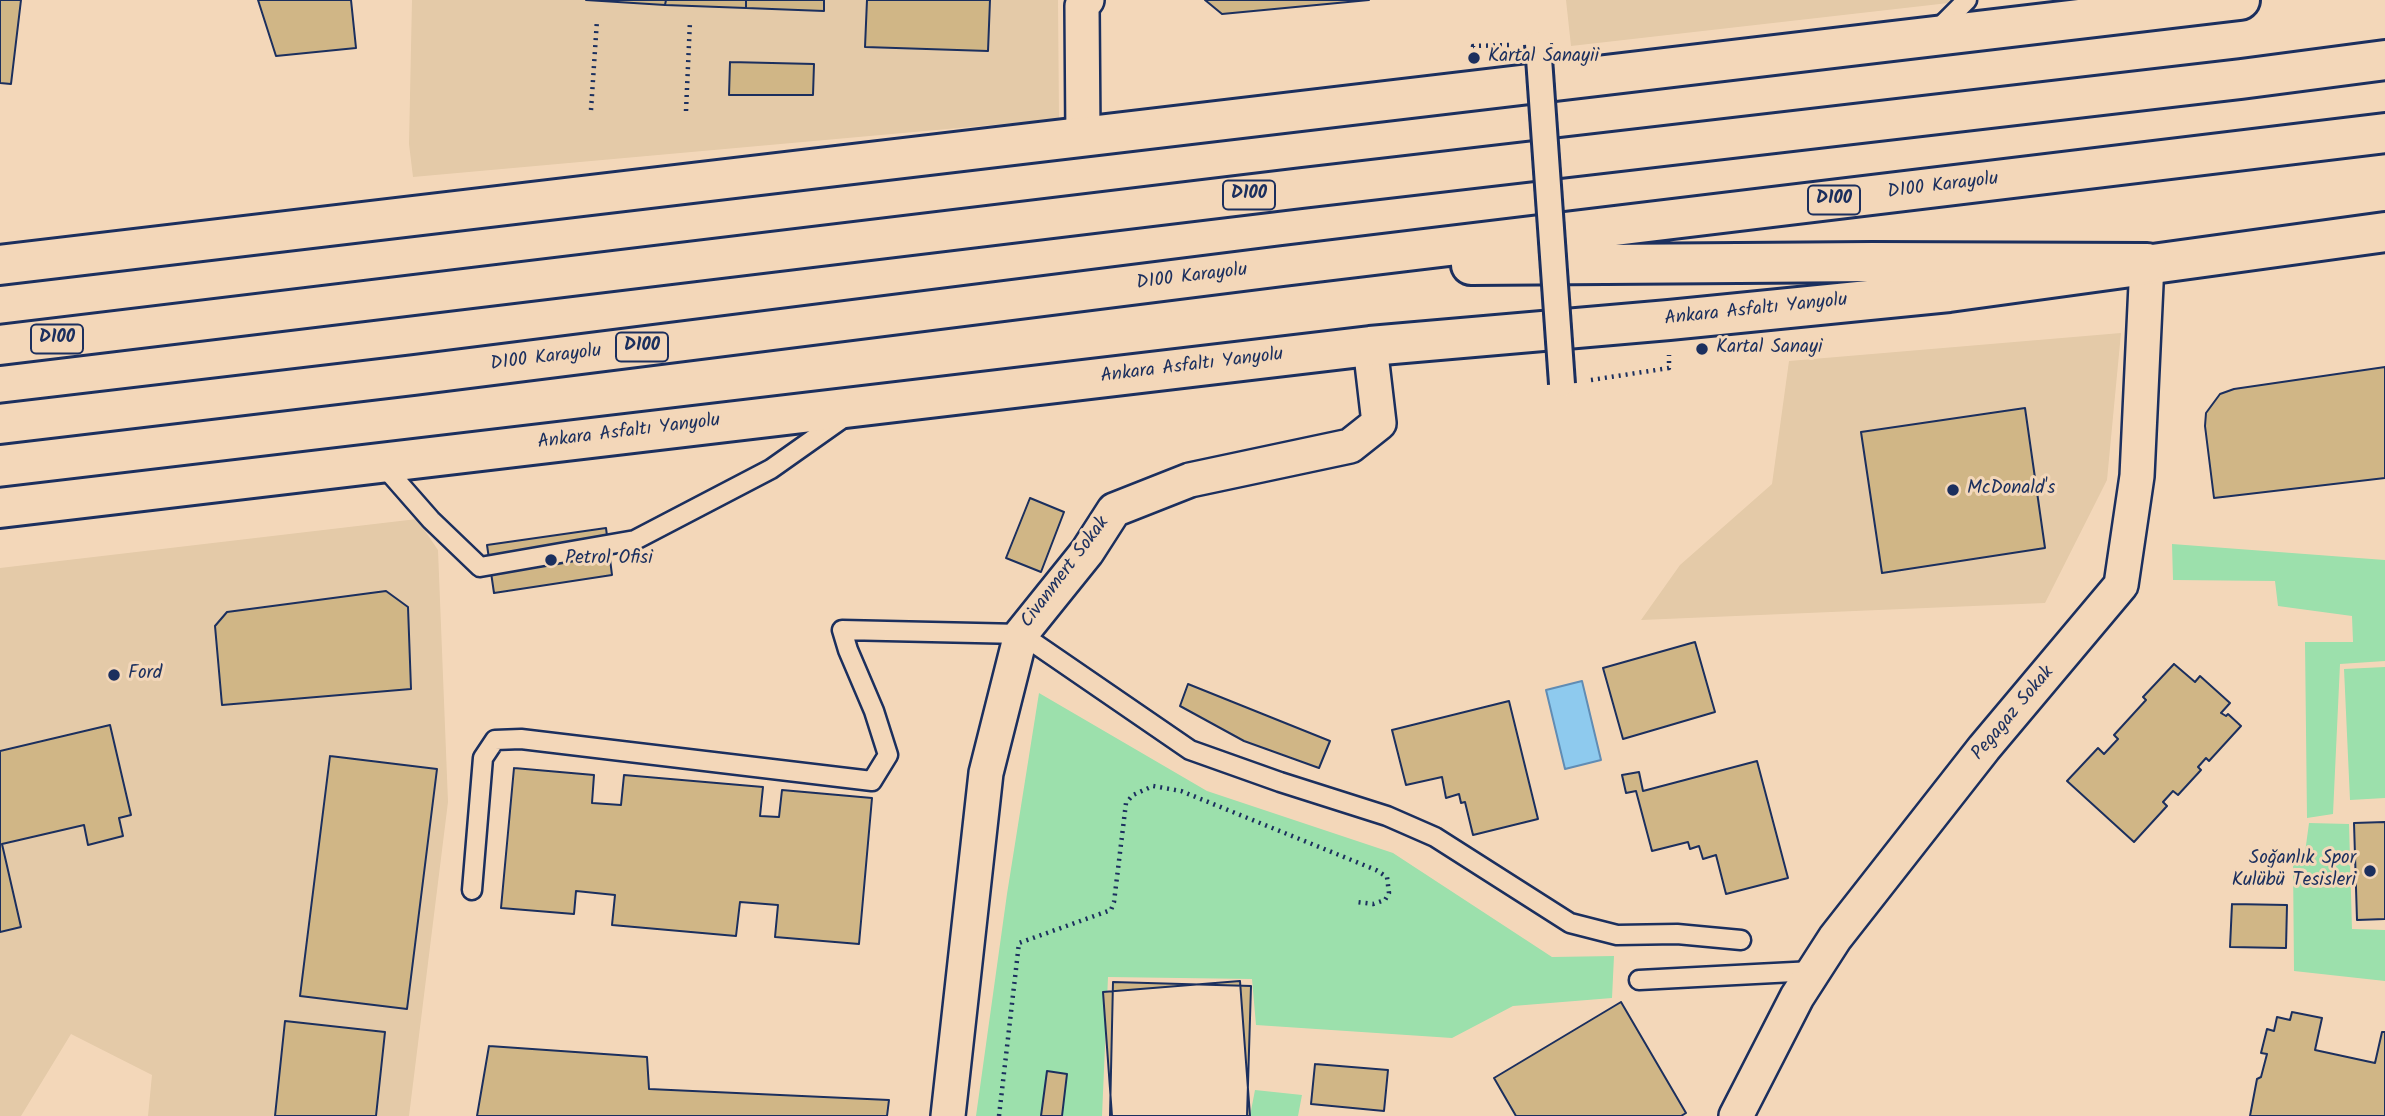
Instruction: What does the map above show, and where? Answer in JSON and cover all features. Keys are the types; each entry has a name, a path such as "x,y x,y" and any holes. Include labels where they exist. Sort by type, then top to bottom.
{"main road":[{"path":"0,265 2240,0"},
{"name":"D100","path":"0,345 2385,60"},
{"name":"D100 Karayolu","path":"0,424 414,376 1283,266 2385,133"},
{"name":"Ankara Asfaltı Yanyolu","path":"0,508 1370,346 1949,292 2385,232"},
{"path":"1283,266 2147,263"},
{"path":"0,334 114,332"}],"street":[{"path":"1083,138 1082,6 1087,0"},
{"path":"1538,44 1562,384"},
{"name":"Pegagaz Sokak","path":"1736,1116 1797,997 1835,938 1976,759 2121,585 2137,476 2147,263"},
{"name":"Civanmert Sokak","path":"948,1116 986,773 1021,634 1087,552 1114,510 1190,480 1350,446 1379,423 1370,346"}],"lane":[{"path":"1928,38 1968,0"},
{"path":"381,463 431,520 481,567 635,540 771,469 860,406"},
{"path":"472,890 483,758 495,740 521,738 872,781 888,755 842,630 1021,634 1190,750 1387,816 1435,837 1570,923 1617,935 1677,934 1741,940"},
{"path":"1639,980 1813,971"}],"path":[{"path":"591,110 597,20"},
{"path":"686,111 690,21"},
{"path":"1562,384 1669,368"},
{"path":"999,1116 1019,943 1111,910 1126,803 1133,795 1153,786 1181,791 1376,870 1387,877 1389,893 1385,901 1373,904 1357,902"}],"shaded area":[{"path":"412,0 1058,0 1059,119 413,177 409,144"},
{"path":"1566,0 1975,0 1571,46"},
{"path":"2121,333 2107,480 2045,603 1641,620 1680,565 1772,484 1789,361"},
{"path":"417,519 438,550 448,802 409,1116 148,1116 152,1075 71,1034 21,1116 0,1116 0,568"}],"green space":[{"path":"2172,544 2385,560 2385,661 2340,664 2333,814 2307,818 2305,642 2353,642 2352,616 2278,606 2275,581 2173,580"},
{"path":"2385,667 2385,798 2350,800 2344,669"},
{"path":"1039,693 1207,791 1393,853 1552,957 1614,956 1612,998 1513,1006 1452,1038 1256,1025 1252,979 1108,977 1102,1116 976,1116"},
{"path":"2309,823 2349,824 2352,929 2385,930 2385,981 2294,971 2293,860 2304,860"},
{"path":"1255,1090 1302,1095 1298,1116 1250,1116"}],"water":[{"path":"1582,681 1601,760 1565,769 1546,690"}],"building":[{"path":"0,0 21,0 11,84 0,83"},
{"path":"258,0 351,0 356,48 276,56"},
{"path":"586,0 666,0 665,5"},
{"path":"666,0 746,0 746,8 665,5"},
{"path":"746,0 824,0 824,11 746,8"},
{"path":"867,0 990,0 988,51 865,47"},
{"path":"1205,0 1369,0 1222,14"},
{"path":"730,62 814,64 813,95 729,95"},
{"path":"2385,367 2385,478 2214,498 2205,426 2206,413 2220,394 2234,389"},
{"name":"McDonald's","path":"2025,408 2045,548 1882,573 1861,432"},
{"path":"1030,498 1064,512 1041,572 1006,558"},
{"path":"606,528 612,575 494,593 487,545"},
{"path":"386,591 408,607 411,689 222,705 215,626 227,612"},
{"path":"1695,642 1715,712 1623,739 1603,668"},
{"path":"2174,664 2195,682 2200,676 2230,703 2221,713 2226,716 2228,714 2241,726 2209,761 2206,758 2198,767 2201,770 2178,795 2173,791 2163,802 2167,806 2134,842 2067,781 2098,748 2104,754 2118,739 2114,735 2146,700 2143,697"},
{"path":"1188,684 1330,741 1319,768 1244,741 1180,706"},
{"path":"1509,701 1538,819 1473,835 1465,802 1461,803 1459,794 1446,798 1442,777 1406,785 1392,730"},
{"path":"110,725 131,815 119,818 123,836 88,845 84,825 2,844 21,927 0,932 0,751"},
{"path":"330,756 437,769 407,1009 300,996"},
{"path":"1757,761 1788,878 1726,894 1716,855 1703,859 1699,846 1690,849 1688,842 1652,851 1636,791 1626,793 1622,775 1639,772 1643,791"},
{"path":"514,768 594,775 592,803 621,805 624,775 763,787 760,816 779,817 782,790 872,798 859,944 775,937 778,905 740,902 736,936 612,925 615,895 576,891 574,914 501,908"},
{"name":"Soğanlık Spor Kulübü Tesisleri","path":"2385,822 2385,919 2357,920 2354,823"},
{"path":"2232,904 2287,905 2286,948 2230,947"},
{"path":"1240,981 1250,1116 1112,1116 1103,992"},
{"path":"1113,982 1251,986 1247,1116 1110,1116"},
{"path":"1621,1002 1686,1113 1681,1116 1516,1116 1494,1078"},
{"path":"2292,1012 2322,1018 2315,1050 2375,1063 2382,1032 2385,1032 2385,1116 2250,1116 2257,1079 2261,1077 2267,1054 2261,1053 2267,1029 2274,1031 2277,1017 2290,1020"},
{"path":"285,1021 385,1032 376,1116 275,1116"},
{"path":"489,1046 647,1057 649,1089 889,1100 887,1116 477,1116"},
{"path":"1315,1064 1388,1070 1384,1111 1311,1104"},
{"path":"1047,1071 1067,1074 1062,1116 1041,1116"}],"place":[{"name":"Kartal Sanayii","path":"1474,58"},
{"name":"Kartal Sanayi","path":"1702,349"},
{"name":"McDonald's","path":"1953,490"},
{"name":"Petrol Ofisi","path":"551,560"},
{"name":"Ford","path":"114,675"},
{"name":"Soğanlık Spor Kulübü Tesisleri","path":"2370,871"}]}
